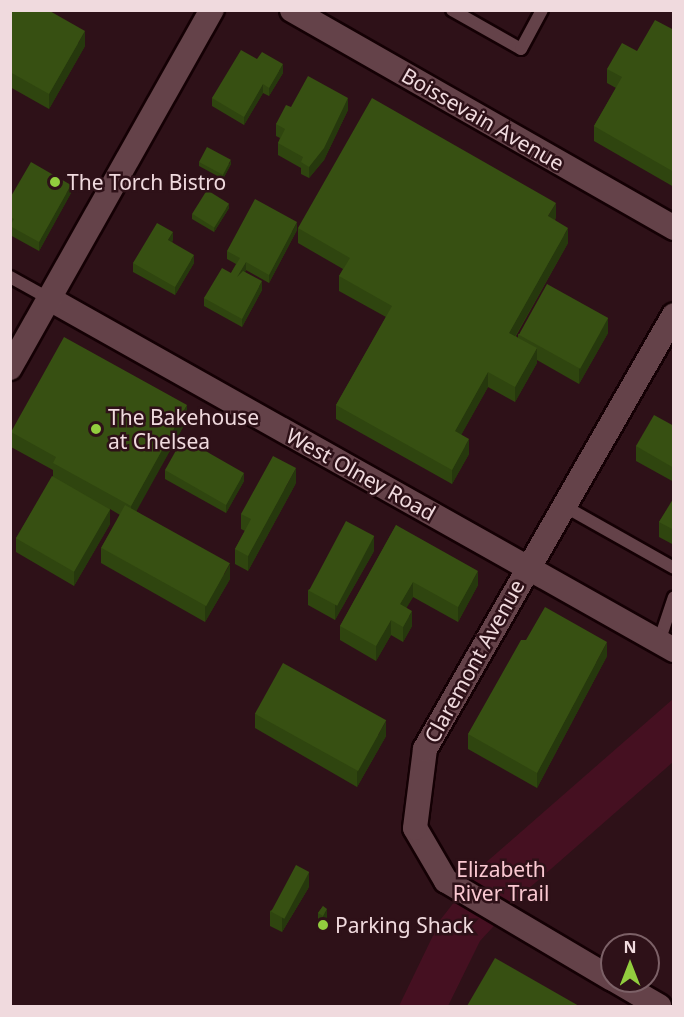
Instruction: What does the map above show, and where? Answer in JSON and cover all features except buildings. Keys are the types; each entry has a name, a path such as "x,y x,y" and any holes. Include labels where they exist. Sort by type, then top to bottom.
{"street":[{"path":"10,368 212,10"},
{"name":"Boissevain Avenue","path":"292,10 674,228"},
{"name":"West Olney Road","path":"48,298 666,646"},
{"name":"Claremont Avenue","path":"600,972 446,881 415,828 424,749 674,315"},
{"path":"636,993 658,1006"}],"lane":[{"path":"452,10 521,49 542,10"},
{"path":"10,277 48,298"},
{"path":"564,506 674,568"},
{"path":"666,646 674,597"}],"green space":[{"name":"Elizabeth River Trail","path":"673,699 673,762 527,890 480,941 448,1006 399,1006 441,919 483,865"}],"place":[{"name":"The Torch Bistro","path":"55,182"},
{"name":"The Bakehouse at Chelsea","path":"96,429"},
{"name":"Parking Shack","path":"323,925"}]}
